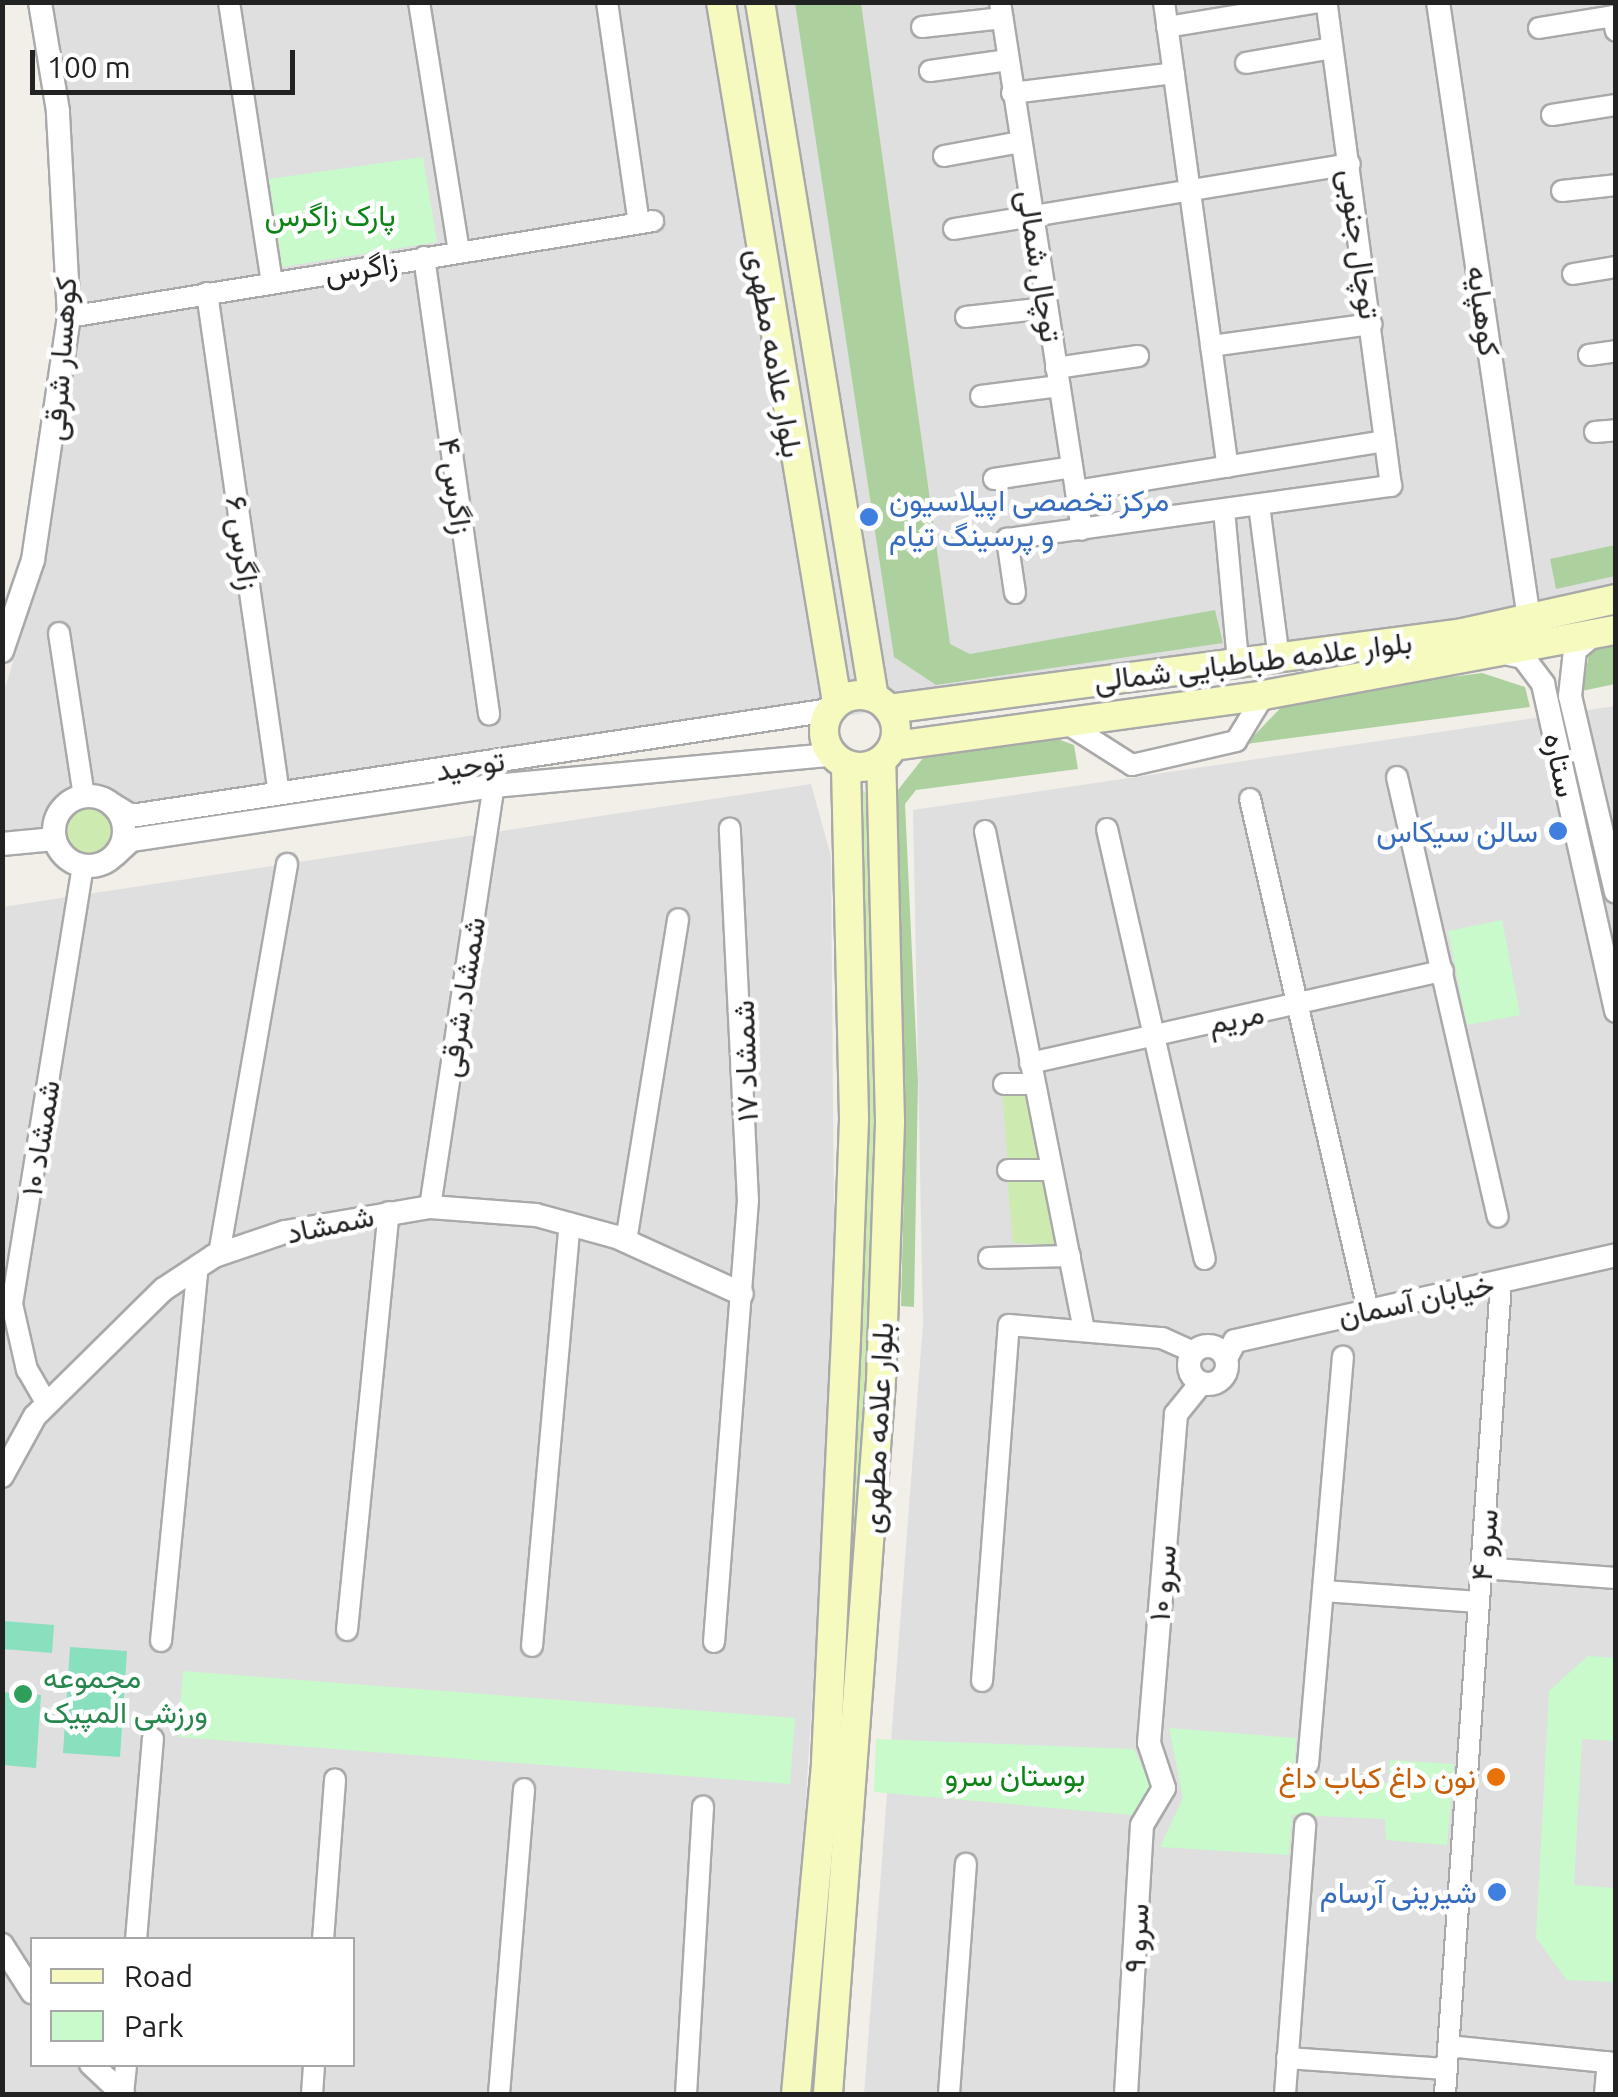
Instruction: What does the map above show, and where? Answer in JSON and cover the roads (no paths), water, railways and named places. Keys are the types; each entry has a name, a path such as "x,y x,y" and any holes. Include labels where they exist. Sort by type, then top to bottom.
{"main road":[{"name":"بلوار علامه مطهری","path":"721,2 834,706 823,737 838,760 854,1118 826,1762 796,2094"},
{"name":"بلوار علامه مطهری","path":"760,2 888,754 890,1121 882,1365 828,2094"},
{"name":"بلوار علامه طباطبایی شمالی","path":"834,706 1279,658 1530,619 1616,599"},
{"name":"بلوار علامه طباطبایی شمالی","path":"838,760 1264,696 1509,654 1604,632"}],"street":[{"name":"کوهسار شرقی","path":"2,651 33,560 69,317 58,111 40,2"},
{"path":"229,2 272,282"},
{"path":"419,2 459,252"},
{"name":"زاگرس","path":"69,317 646,222 608,2"},
{"path":"1164,2 1228,466"},
{"path":"1168,27 1322,2"},
{"name":"توچال جنوبی","path":"1259,505 1391,486 1350,164 1322,2"},
{"name":"کوهپایه","path":"1438,2 1530,619"},
{"path":"922,27 1001,10"},
{"name":"توچال شمالی","path":"1001,10 1082,530"},
{"path":"1539,28 1615,26"},
{"path":"1246,63 1332,48"},
{"path":"930,71 1008,60"},
{"path":"1012,93 1174,73"},
{"path":"1552,115 1616,104"},
{"path":"944,156 1020,142"},
{"path":"954,229 1350,164"},
{"path":"1562,191 1616,185"},
{"name":"زاگرس ۴","path":"424,257 488,714"},
{"path":"1573,274 1616,267"},
{"name":"زاگرس ۶","path":"207,293 279,794"},
{"path":"966,317 1046,308"},
{"path":"1211,346 1370,324"},
{"path":"1589,355 1616,351"},
{"path":"981,396 1138,356"},
{"path":"1076,491 1386,441"},
{"path":"994,479 1072,468"},
{"path":"1015,593 1008,539 1259,505 1279,658"},
{"path":"1224,510 1238,662"},
{"name":"ستاره","path":"1604,632 1575,650 1559,698 1616,1011"},
{"path":"60,633 84,796"},
{"name":"ستاره","path":"1509,654 1536,671 1559,698 1616,892"},
{"path":"1066,723 1132,766 1236,741 1264,696"},
{"name":"توحید","path":"113,804 130,816 834,706"},
{"name":"توحید","path":"116,854 131,840 494,786 838,760"},
{"path":"493,761 494,786"},
{"path":"1398,777 1498,1217"},
{"name":"شمشاد شرقی","path":"430,1208 494,786"},
{"path":"2,844 55,839 83,866 116,854 124,834 113,804 84,796 60,811 55,839"},
{"path":"1250,798 1368,1310"},
{"name":"شمشاد ۱۷","path":"714,1642 742,1294 746,1118 730,828"},
{"path":"1108,828 1204,1259"},
{"path":"985,831 1084,1330"},
{"path":"161,1640 209,1260 287,864"},
{"name":"شمشاد ۱۰","path":"46,1404 27,1370 12,1304 83,866"},
{"path":"626,1241 678,919"},
{"name":"مریم","path":"1004,1084 1157,1035 1443,971"},
{"path":"1008,1170 1052,1170"},
{"name":"شمشاد","path":"2,1476 46,1404 209,1260 389,1212 430,1208 570,1224 626,1241 742,1294"},
{"path":"347,1630 389,1212"},
{"path":"532,1646 570,1224"},
{"path":"989,1258 1070,1256"},
{"name":"خیابان آسمان","path":"1226,1358 1234,1341 1616,1256"},
{"name":"سرو ۴","path":"1445,2094 1501,1282"},
{"path":"982,1680 1009,1324 1162,1338 1193,1352 1211,1346 1226,1358 1224,1376 1201,1383 1189,1370 1193,1352"},
{"path":"1308,1764 1344,1356"},
{"name":"سرو ۱۰","path":"1164,1788 1148,1743 1176,1414 1201,1383"},
{"path":"1482,1568 1616,1578"},
{"path":"1324,1591 1479,1602"},
{"path":"136,1937 153,1739"},
{"path":"323,1937 335,1779"},
{"name":"سرو ۹","path":"1126,2094 1142,1825 1164,1788"},
{"path":"499,2094 524,1789"},
{"path":"686,2094 703,1807"},
{"path":"1285,2094 1305,1825"},
{"path":"950,2094 966,1864"},
{"path":"3,1948 30,1989"},
{"path":"1448,2046 1612,2063 1605,2094"},
{"path":"1287,2058 1446,2069"},
{"path":"94,2067 123,2094"},
{"path":"123,2094 126,2067"},
{"path":"312,2094 314,2067"}],"place":[{"name":"مرکز تخصصی اپیلاسیون و پرسینگ تیام","path":"869,517"},
{"name":"سالن سیکاس","path":"1558,831"},
{"name":"مجموعه ورزشی المپیک","path":"23,1694"},
{"name":"نون داغ کباب داغ","path":"1496,1777"},
{"name":"شیرینی آرسام","path":"1497,1892"}],"park label":[{"name":"پارک زاگرس","path":"330,215"},
{"name":"بوستان سرو","path":"1015,1775"}]}
